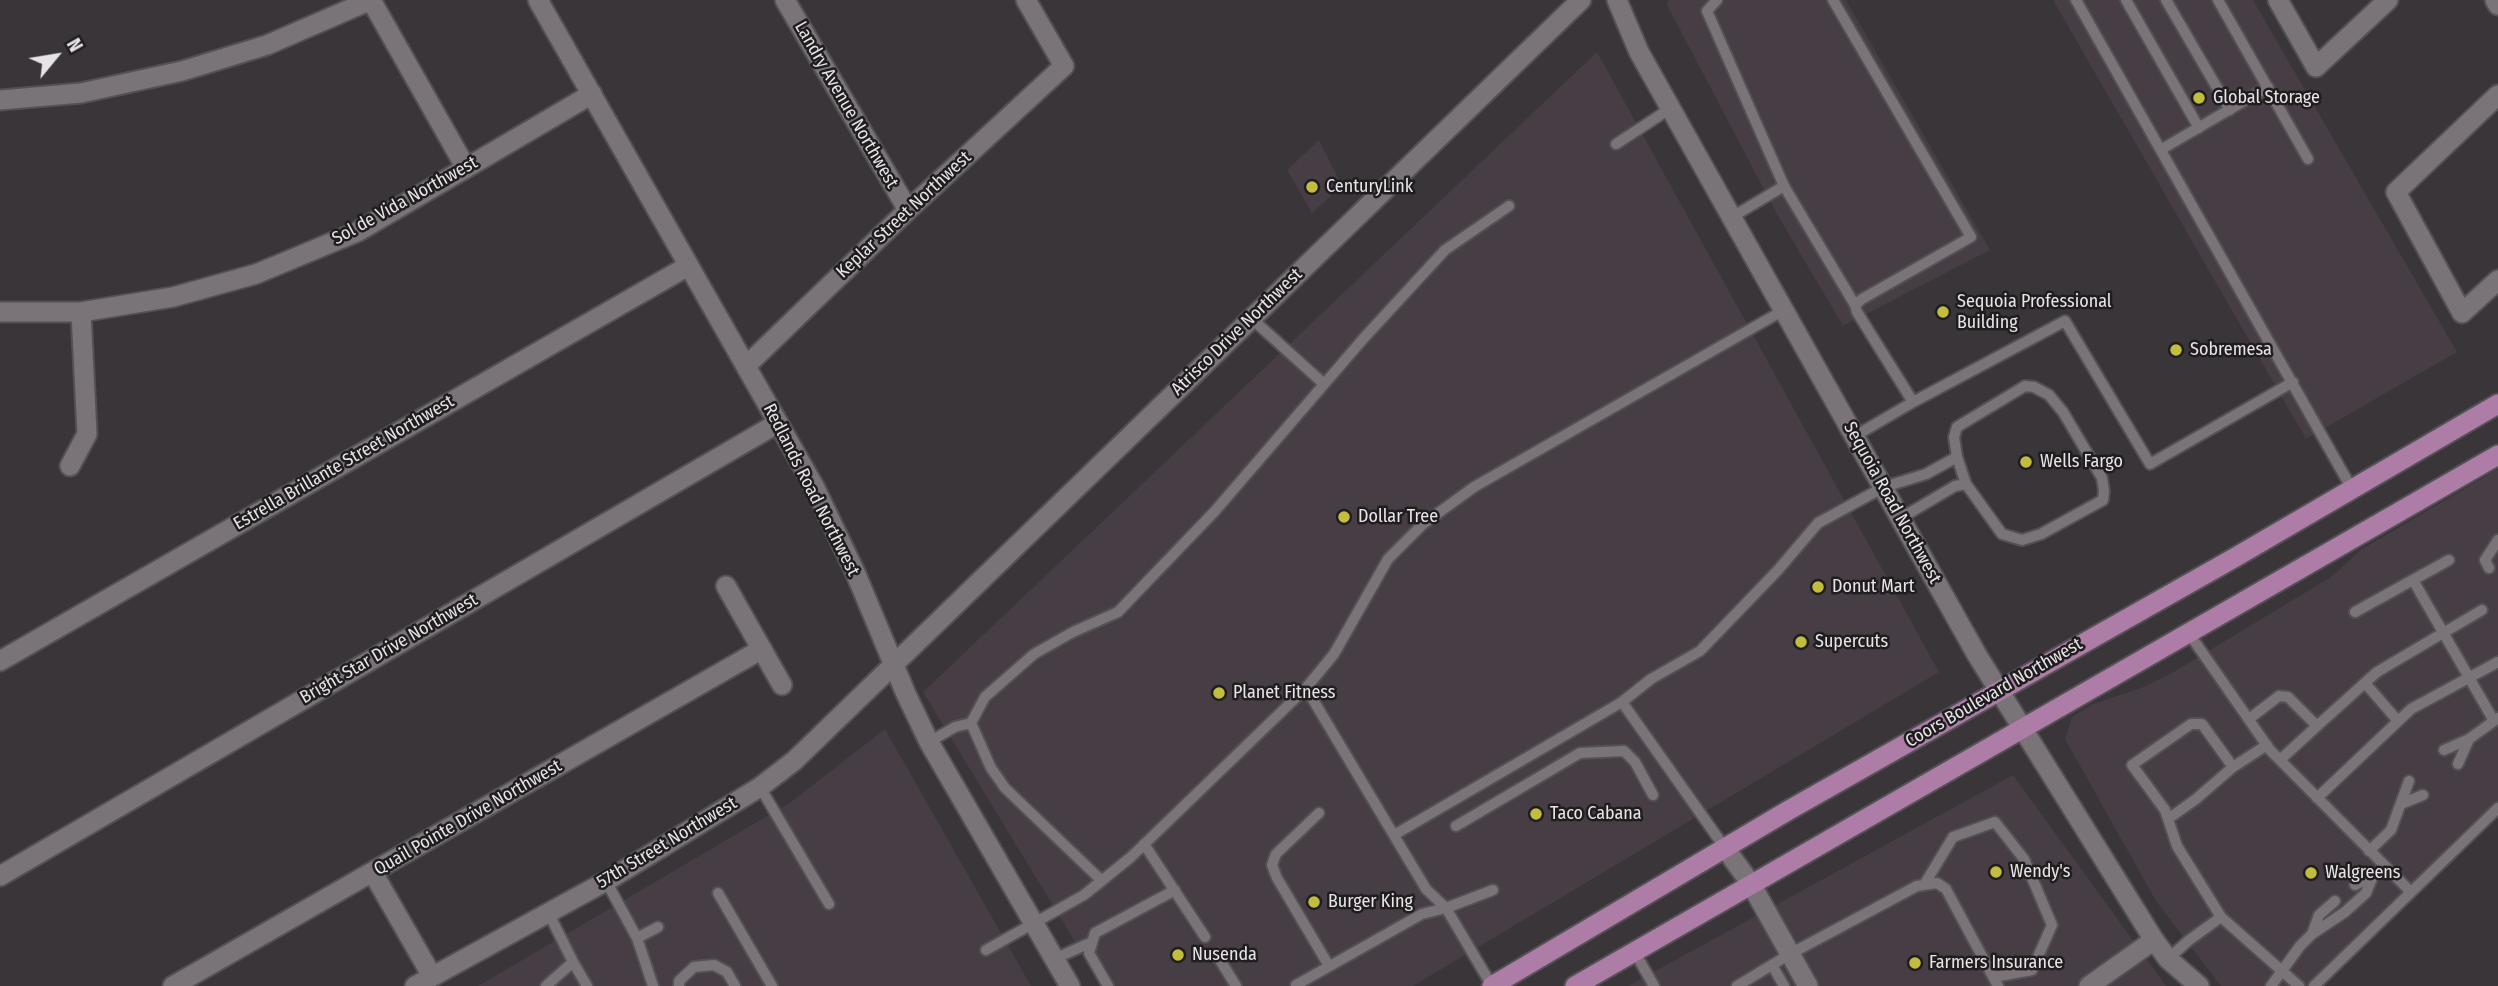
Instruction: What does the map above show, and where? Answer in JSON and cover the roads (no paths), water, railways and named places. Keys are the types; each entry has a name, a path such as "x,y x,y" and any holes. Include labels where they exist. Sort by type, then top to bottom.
{"main road":[{"name":"Coors Boulevard Northwest","path":"1492,986 1725,848 2498,404"},
{"path":"1575,986 2498,455"}],"street":[{"path":"0,100 81,93 182,71 267,45 371,0 466,168"},
{"name":"Redlands Road Northwest","path":"538,0 821,500 929,741 1070,986"},
{"name":"Landry Avenue Northwest","path":"785,0 908,210"},
{"name":"Keplar Street Northwest","path":"746,366 908,210 1064,66 1026,0"},
{"name":"Atrisco Drive Northwest","path":"893,664 1581,0"},
{"name":"Sequoia Road Northwest","path":"1617,0 1639,52 1999,691 2154,940 2168,959 2199,986"},
{"path":"2277,0 2316,67 2388,0"},
{"path":"2495,0 2498,5"},
{"name":"Sol de Vida Northwest","path":"0,312 81,312 173,297 256,274 357,232 592,94"},
{"path":"2498,95 2396,192 2462,313 2498,280"},
{"name":"Estrella Brillante Street Northwest","path":"0,661 688,266"},
{"path":"70,467 87,434 81,312"},
{"name":"Bright Star Drive Northwest","path":"0,876 778,423"},
{"path":"726,586 782,685"},
{"name":"Quail Pointe Drive Northwest","path":"173,986 762,649"},
{"name":"57th Street Northwest","path":"415,986 606,881 760,787 794,761 893,664"},
{"path":"1725,848 1751,884 1808,986"},
{"path":"373,873 432,976"},
{"path":"2089,986 2154,940"}],"lane":[{"path":"1717,0 1707,11 1784,186 1913,402"},
{"path":"1833,0 1971,237 1855,305"},
{"path":"2076,0 2352,489"},
{"path":"2126,0 2199,128"},
{"path":"2166,0 2230,110"},
{"path":"2218,0 2308,159"},
{"path":"2162,149 2268,87"},
{"path":"1615,144 1671,108"},
{"path":"1732,217 1784,186"},
{"path":"929,741 955,727 971,723 985,697 1034,654 1073,632 1118,612 1215,511 1324,384 1445,250 1509,206"},
{"path":"986,950 1084,895 1144,844 1306,688 1334,654 1388,559 1423,524 1474,487 1784,310"},
{"path":"1251,318 1324,384"},
{"path":"1855,436 2064,321 2150,464 2293,382"},
{"path":"2025,386 2034,387 2049,395 2063,412 2102,478 2103,500 2041,534 2022,541 2002,534 1966,484 1957,457 1954,437 1956,427 2011,393 2025,386"},
{"path":"1394,835 1622,702 1651,679 1700,651 1778,570 1818,523 1884,487 1926,474 1957,457"},
{"path":"1901,518 1955,486 1966,484"},
{"path":"2494,565 2493,555 2498,533"},
{"path":"2355,612 2449,560"},
{"path":"2413,580 2496,719 2469,739 2444,750"},
{"path":"2280,760 2377,673 2482,610"},
{"path":"2188,632 2267,745 2411,892"},
{"path":"2317,798 2411,709 2498,662"},
{"path":"2365,683 2399,721"},
{"path":"1306,688 1426,889 1446,908 1492,986"},
{"path":"2249,719 2279,696 2288,697 2317,726"},
{"path":"1622,702 1725,848"},
{"path":"971,723 991,768 1005,788 1101,880"},
{"path":"2233,767 2202,724 2191,724 2132,765 2165,810 2177,846 2221,917 2299,986"},
{"path":"2458,764 2469,739"},
{"path":"2168,819 2233,767 2267,745"},
{"path":"1456,826 1580,753 1624,751 1635,762 1653,795"},
{"path":"2369,850 2391,830 2409,781"},
{"path":"760,787 830,904"},
{"path":"2401,804 2423,796"},
{"path":"2314,986 2498,808"},
{"path":"1319,813 1276,855 1272,865 1329,966"},
{"path":"1737,986 1790,954 1917,886 1924,885 1937,883 1946,889 1996,981 2032,970 2052,925 2024,859 1995,822 1953,837 1924,885"},
{"path":"1144,844 1205,937"},
{"path":"2355,885 2388,869"},
{"path":"2271,986 2312,934 2366,893 2373,876"},
{"path":"606,881 638,939 653,986"},
{"path":"1108,986 1089,953 1095,933 1175,890"},
{"path":"1296,985 1422,914 1493,890"},
{"path":"718,893 772,986"},
{"path":"2312,934 2319,915 2335,901"},
{"path":"548,912 587,986"},
{"path":"2168,959 2221,917"},
{"path":"638,939 657,928"},
{"path":"1054,959 1092,942"},
{"path":"1634,951 1654,986"},
{"path":"1218,957 1236,986"},
{"path":"546,986 573,962"},
{"path":"679,986 679,981 694,967 714,965 727,972 735,986"},
{"path":"1772,965 1784,986"}],"place":[{"name":"Global Storage","path":"2199,98"},
{"name":"CenturyLink","path":"1312,187"},
{"name":"Sequoia Professional Building","path":"1943,312"},
{"name":"Sobremesa","path":"2176,350"},
{"name":"Wells Fargo","path":"2026,462"},
{"name":"Dollar Tree","path":"1344,517"},
{"name":"Donut Mart","path":"1818,587"},
{"name":"Supercuts","path":"1801,642"},
{"name":"Planet Fitness","path":"1219,693"},
{"name":"Taco Cabana","path":"1536,814"},
{"name":"Wendy's","path":"1996,872"},
{"name":"Walgreens","path":"2311,873"},
{"name":"Burger King","path":"1314,902"},
{"name":"Nusenda","path":"1178,955"},
{"name":"Farmers Insurance","path":"1915,963"}]}
